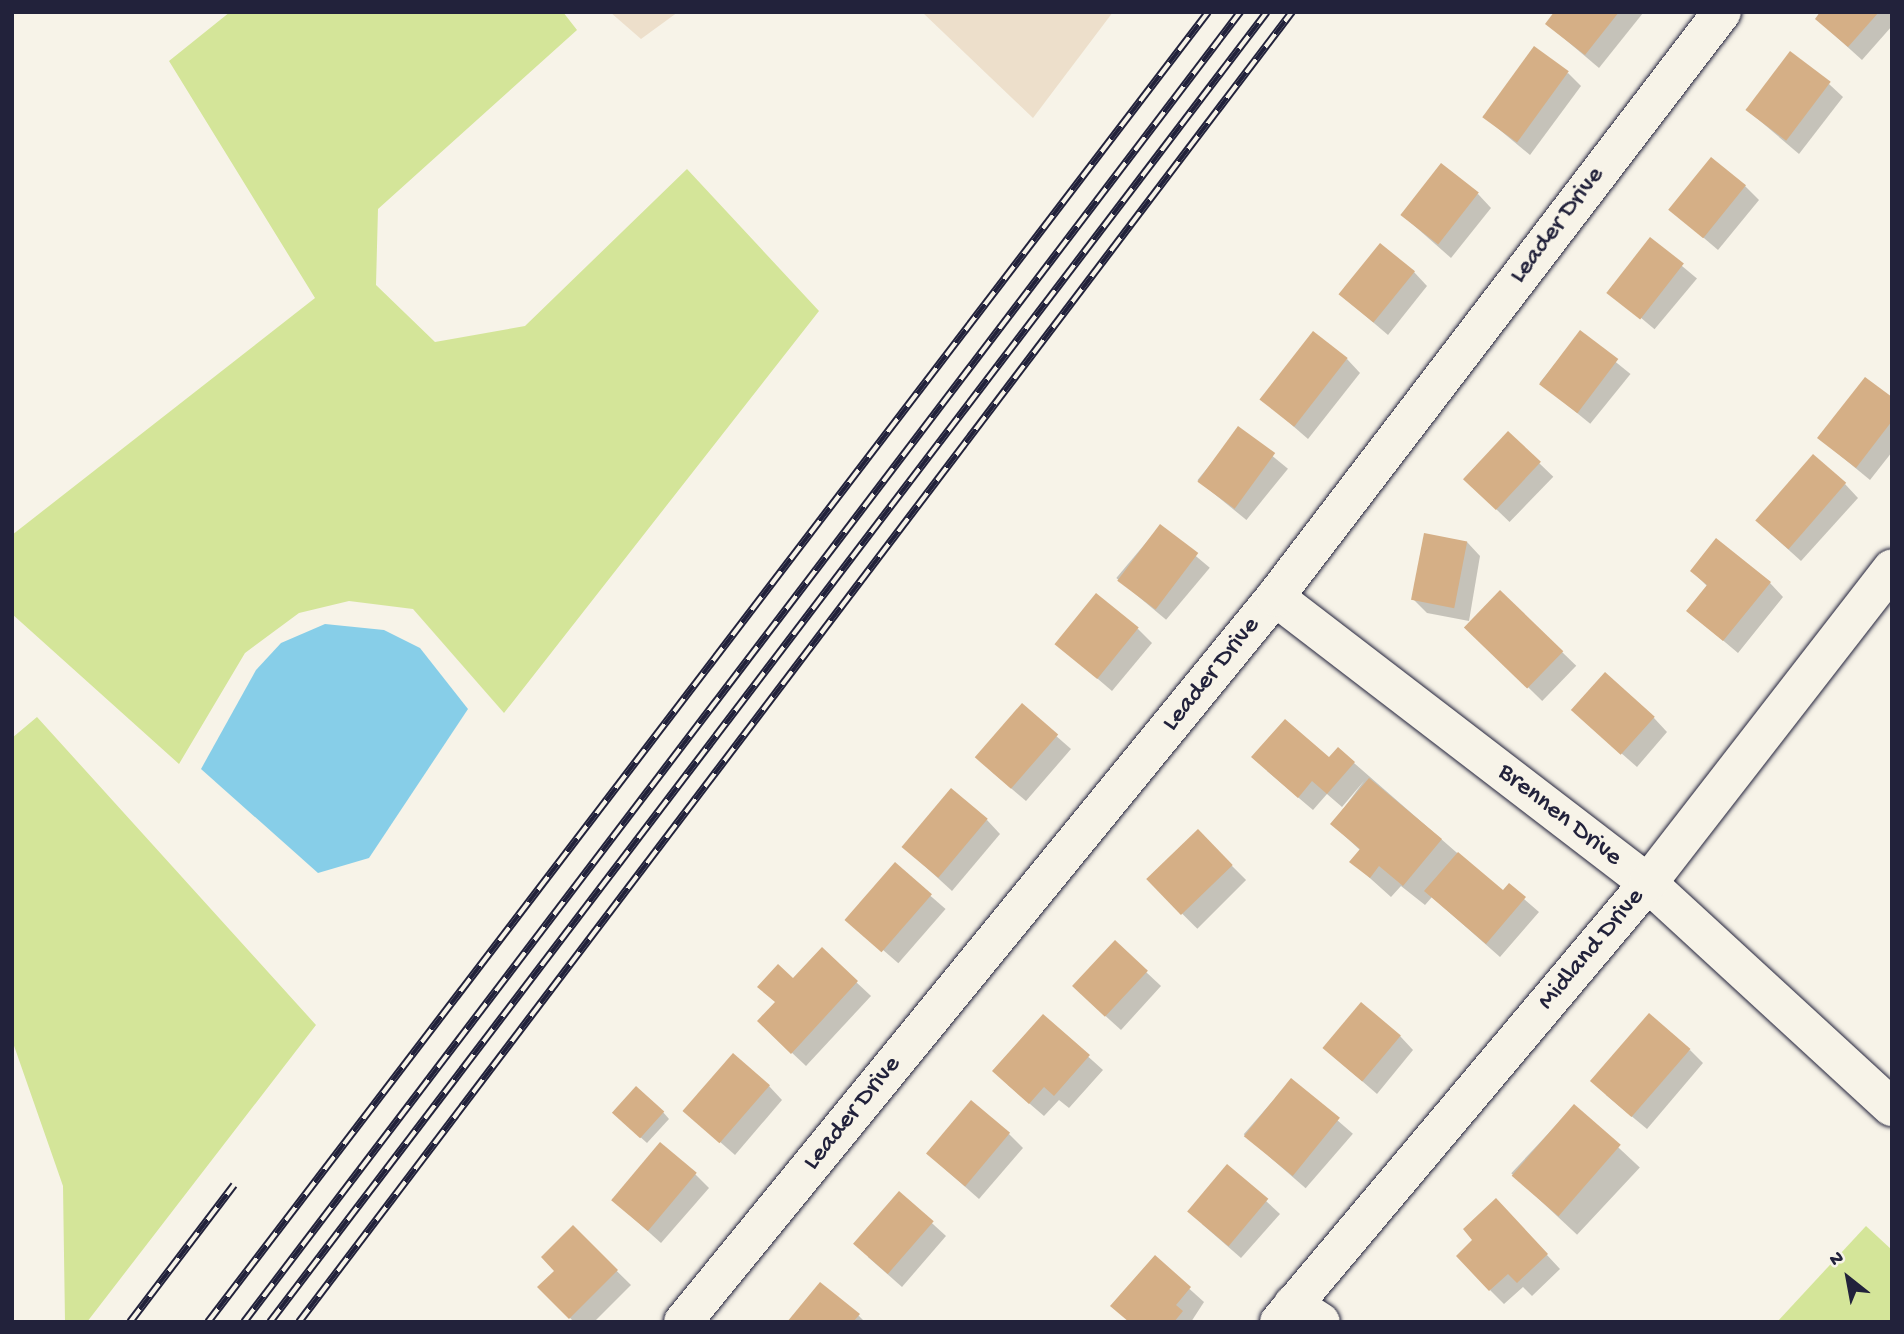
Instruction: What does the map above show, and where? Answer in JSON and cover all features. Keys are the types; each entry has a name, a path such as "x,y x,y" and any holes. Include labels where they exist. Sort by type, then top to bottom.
{"street":[{"name":"Leader Drive","path":"683,1322 1275,597 1721,12"},
{"name":"Midland Drive","path":"1298,1316 1648,883 1892,568"},
{"name":"Brennen Drive","path":"1275,597 1648,883 1892,1107"}],"shaded area":[{"path":"610,12 678,12 641,39"},
{"path":"922,12 1113,12 1033,118"}],"green space":[{"path":"230,12 563,12 577,30 378,209 376,285 435,342 525,326 687,169 819,311 504,713 413,609 349,601 299,613 245,653 179,764 12,614 12,535 315,298 169,61"},
{"path":"37,717 316,1025 87,1322 65,1322 63,1186 12,1040 12,738"},
{"path":"1866,1226 1892,1250 1892,1322 1777,1322"}],"water":[{"path":"325,624 384,630 420,648 468,709 369,858 318,873 201,769 256,670 281,643"}],"building":[{"path":"1554,12 1619,12 1585,55 1545,24"},
{"path":"1820,12 1879,12 1848,47 1815,19"},
{"path":"1534,46 1569,71 1517,142 1482,117"},
{"path":"1790,51 1831,82 1786,141 1745,110"},
{"path":"1711,157 1746,185 1703,238 1668,210"},
{"path":"1441,163 1479,193 1438,245 1400,215"},
{"path":"1650,237 1684,263 1640,319 1606,293"},
{"path":"1380,243 1415,271 1373,323 1338,294"},
{"path":"1580,330 1618,359 1577,413 1539,384"},
{"path":"1313,331 1348,358 1294,427 1259,400"},
{"path":"1865,377 1892,397 1892,421 1856,468 1817,438"},
{"path":"1238,426 1275,453 1235,509 1197,482"},
{"path":"1508,431 1541,462 1496,510 1463,479"},
{"path":"1813,454 1846,483 1788,549 1755,520"},
{"path":"1160,524 1198,553 1156,610 1117,581"},
{"path":"1424,533 1467,541 1454,608 1411,600"},
{"path":"1716,538 1771,582 1723,641 1686,611 1707,585 1690,571"},
{"path":"1500,590 1563,651 1527,689 1464,627"},
{"path":"1096,593 1139,628 1097,679 1054,644"},
{"path":"1605,672 1655,717 1621,755 1571,710"},
{"path":"1022,703 1058,734 1011,789 975,757"},
{"path":"1285,719 1329,757 1338,747 1355,762 1327,794 1312,781 1298,798 1251,757"},
{"path":"1369,778 1442,839 1403,886 1379,866 1370,878 1349,862 1360,849 1330,824"},
{"path":"951,788 988,819 938,878 902,847"},
{"path":"1198,829 1233,865 1181,915 1146,879"},
{"path":"1458,852 1503,890 1509,883 1526,897 1486,944 1424,891"},
{"path":"895,862 932,894 881,952 844,920"},
{"path":"1115,940 1148,971 1105,1017 1072,986"},
{"path":"822,947 858,981 791,1054 757,1021 775,1002 757,987 778,964 793,978"},
{"path":"1361,1002 1401,1035 1362,1081 1322,1048"},
{"path":"1649,1013 1691,1049 1631,1117 1590,1081"},
{"path":"1043,1014 1090,1055 1054,1096 1044,1087 1029,1104 992,1071"},
{"path":"733,1053 770,1085 719,1143 682,1111"},
{"path":"1291,1078 1340,1118 1293,1176 1244,1136"},
{"path":"636,1086 664,1111 640,1138 612,1113"},
{"path":"971,1100 1010,1133 965,1186 926,1154"},
{"path":"1574,1104 1621,1145 1558,1216 1512,1176"},
{"path":"660,1142 697,1173 648,1231 611,1200"},
{"path":"1227,1164 1268,1199 1229,1246 1187,1211"},
{"path":"899,1191 934,1221 888,1274 853,1244"},
{"path":"1496,1198 1548,1254 1517,1283 1508,1274 1489,1291 1456,1256 1472,1240 1463,1229"},
{"path":"573,1225 618,1270 569,1319 537,1287 554,1271 541,1257"},
{"path":"1155,1255 1191,1287 1176,1305 1183,1311 1174,1322 1129,1322 1110,1306"},
{"path":"820,1282 860,1314 853,1322 787,1322"}],"railway":[{"path":"208,1322 1208,12"},
{"path":"244,1322 1240,12"},
{"path":"270,1322 1267,12"},
{"path":"299,1322 1292,12"},
{"path":"130,1322 234,1185"}]}
